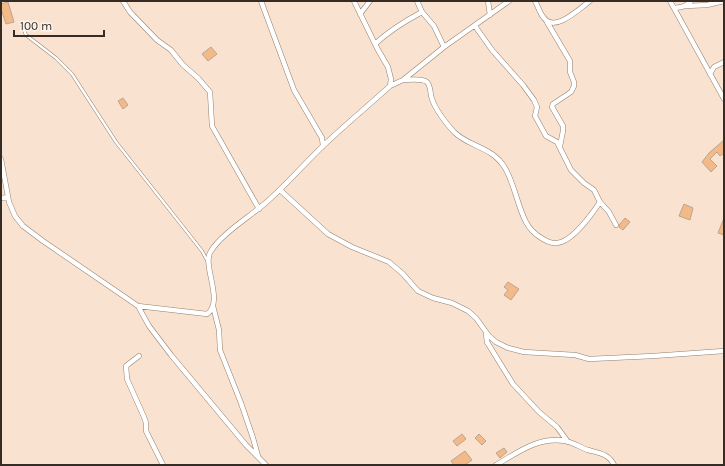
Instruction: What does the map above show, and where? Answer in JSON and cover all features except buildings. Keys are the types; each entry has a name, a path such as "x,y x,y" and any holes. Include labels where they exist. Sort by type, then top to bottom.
{"street":[{"path":"123,1 130,12 157,40 171,50 183,65 198,78 210,92 212,126 258,209"},
{"path":"261,1 294,90 322,138 323,146"},
{"path":"354,1 390,73 392,79 390,86"},
{"path":"360,14 370,1"},
{"path":"416,1 422,12 434,26 444,47"},
{"path":"488,1 490,15"},
{"path":"259,458 241,403 220,350 219,330 213,306 213,292 208,262 210,251 228,232 280,190 323,146 390,86 403,80 444,47 509,1"},
{"path":"535,1 543,18 547,22 570,60 570,72 574,82 571,92 552,106 562,126 563,131 560,146"},
{"path":"547,22 555,24 566,19 590,1"},
{"path":"670,1 724,99"},
{"path":"686,6 691,1"},
{"path":"674,8 707,5 724,1"},
{"path":"375,44 395,27 422,12"},
{"path":"474,26 492,50 523,84 534,100 537,107 535,116 546,136 556,140 571,170 584,183 592,188 600,202 609,212 616,225"},
{"path":"710,74 714,67 724,62"},
{"path":"403,80 419,80 427,82 434,106 453,131 501,161 513,186 526,222 535,234 552,243 562,242 581,227 600,202"},
{"path":"1,159 8,197 15,216 23,226 138,306 149,326 171,355 246,445 266,465"},
{"path":"280,190 328,234 352,247 389,262 403,274 418,291 433,298 452,303 468,311 476,318 486,334 496,342 515,350 575,355 589,359 724,351"},
{"path":"1,198 8,197"},
{"path":"138,306 208,314 211,312 213,306"},
{"path":"486,334 487,342 513,384 539,412 557,427 568,442"},
{"path":"139,356 126,366 127,378 144,417 146,431 163,465"},
{"path":"496,465 532,444 556,440 568,442 607,456 611,459 614,465"}],"lane":[{"path":"22,25 26,35 56,58 69,71 116,142 202,251 208,262"}]}
